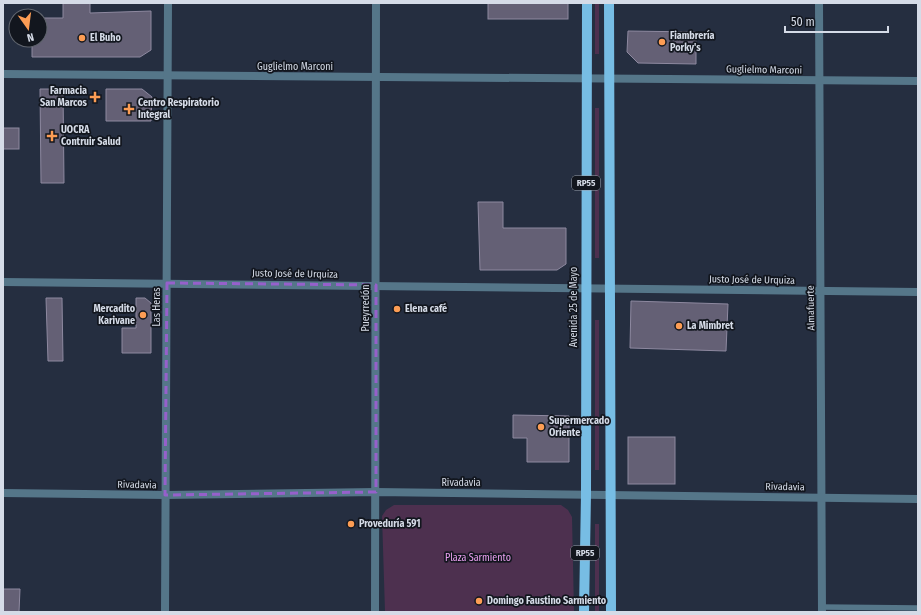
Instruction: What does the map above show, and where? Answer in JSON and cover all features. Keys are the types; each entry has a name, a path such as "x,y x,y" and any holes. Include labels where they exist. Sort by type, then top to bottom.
{"main road":[{"name":"Avenida 25 de Mayo","path":"584,612 586,494 587,3"},
{"name":"RP55","path":"609,3 611,612"}],"street":[{"name":"Las Heras","path":"165,612 168,3"},
{"name":"Pueyrredón","path":"375,612 376,3"},
{"name":"Almafuerte","path":"820,3 819,80 822,610"},
{"name":"Guglielmo Marconi","path":"3,74 587,77 918,81"},
{"name":"Justo José de Urquiza","path":"3,282 167,282 918,292"},
{"name":"Rivadavia","path":"3,493 165,495 376,492 918,499"}],"lane":[{"path":"822,610 918,608"}],"highlighted area":[{"path":"167,283 376,285 376,492 165,495"}],"green space":[{"path":"595,3 599,3 599,54 595,54"},
{"path":"595,108 599,108 599,258 595,258"},
{"path":"595,320 599,320 599,470 595,470"},
{"name":"Plaza Sarmiento","path":"394,505 561,505 568,510 572,517 574,612 385,612 382,516 386,510"},
{"path":"595,524 599,524 599,612 595,612"}],"building":[{"path":"63,3 90,3 90,13 151,11 151,50 140,57 32,57 32,48 48,48 48,18 63,18"},
{"path":"488,3 568,3 568,19 488,19"},
{"name":"Fiambrería Porky's","path":"628,31 696,32 696,64 638,63 627,52"},
{"name":"UOCRA Contruir Salud","path":"40,89 63,89 64,183 41,183"},
{"name":"Centro Respiratorio Integral","path":"106,89 142,89 152,97 151,121 106,121"},
{"path":"3,128 19,128 19,149 3,149"},
{"path":"478,202 503,202 503,228 566,228 566,264 557,270 480,270"},
{"path":"46,298 62,298 63,361 48,361"},
{"path":"136,298 145,298 151,303 151,353 122,353 122,328 136,328"},
{"name":"La Mimbret","path":"631,301 728,304 726,351 630,348"},
{"path":"513,415 569,416 569,462 527,462 527,438 513,438"},
{"path":"628,437 675,437 675,484 628,484"},
{"path":"3,589 20,589 19,612 3,612"}],"place":[{"name":"El Buho","path":"82,38"},
{"name":"Fiambrería Porky's","path":"662,42"},
{"name":"Farmacia San Marcos","path":"95,97"},
{"name":"Centro Respiratorio Integral","path":"129,109"},
{"name":"UOCRA Contruir Salud","path":"52,136"},
{"name":"Elena café","path":"397,309"},
{"name":"Mercadito Karivane","path":"143,315"},
{"name":"La Mimbret","path":"679,326"},
{"name":"Supermercado Oriente","path":"541,427"},
{"name":"Proveduría 591","path":"351,524"},
{"name":"Domingo Faustino Sarmiento","path":"479,601"}]}
